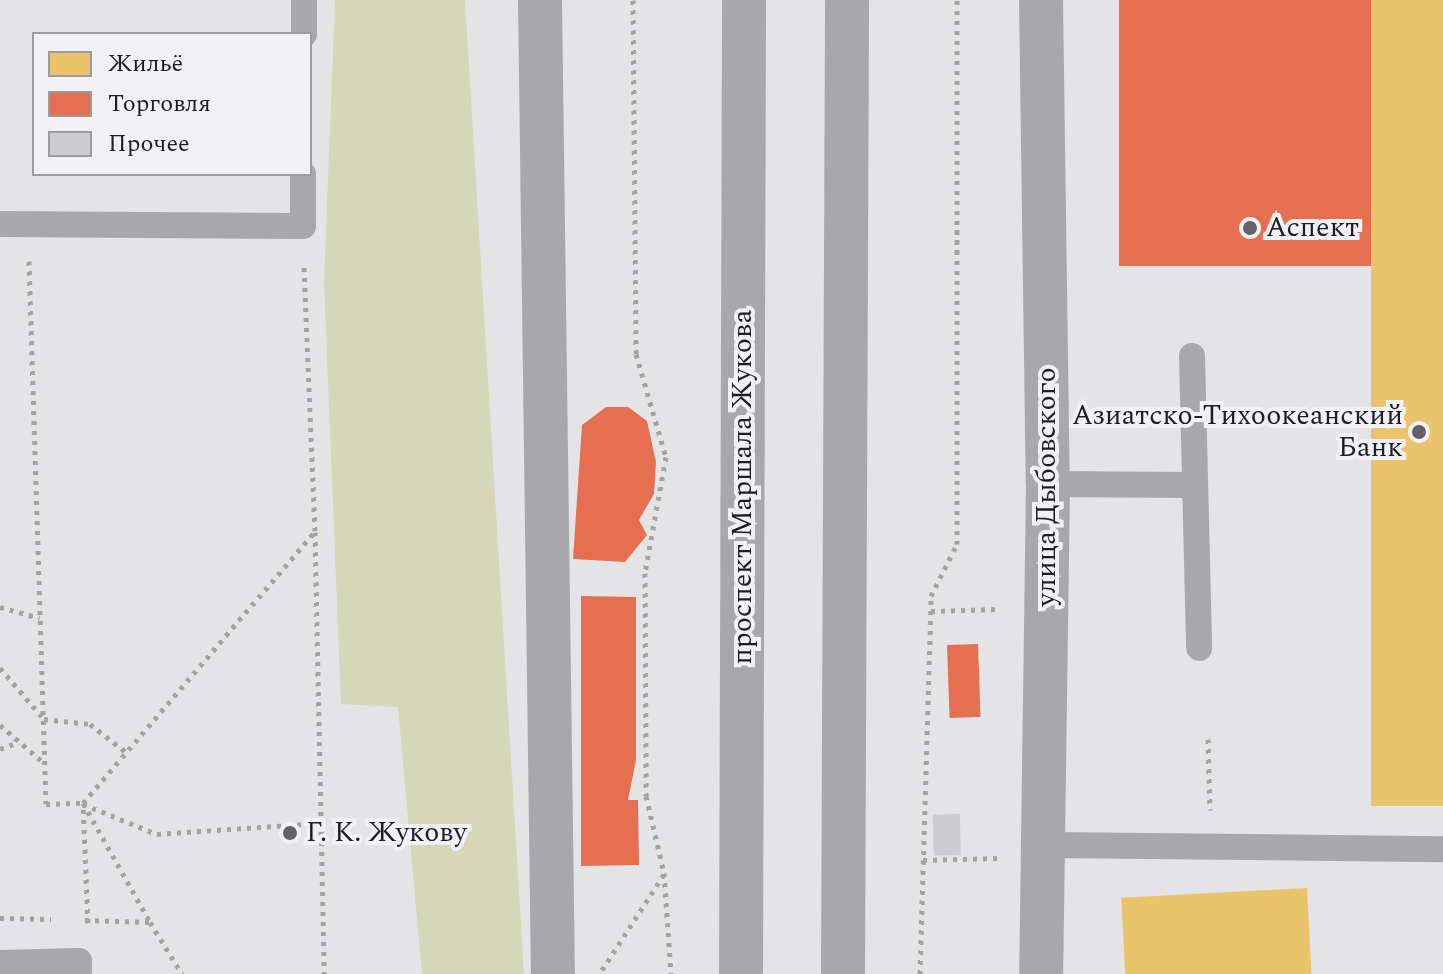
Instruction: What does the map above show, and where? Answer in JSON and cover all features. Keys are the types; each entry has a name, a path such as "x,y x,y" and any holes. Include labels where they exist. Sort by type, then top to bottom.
{"street":[{"path":"540,0 553,974"},
{"name":"проспект Маршала Жукова","path":"741,974 744,0"},
{"path":"843,974 847,0"},
{"name":"улица Дыбовского","path":"1041,0 1048,607 1029,851 1041,974"}],"lane":[{"path":"304,0 304,32"},
{"path":"0,224 303,226 303,176"},
{"path":"1192,356 1199,648"},
{"path":"1048,484 1195,485"},
{"path":"1029,851 1212,847 1443,849"},
{"path":"0,963 79,967"}],"path":[{"path":"633,0 636,354 666,457 645,573 646,796 664,873 671,974"},
{"path":"920,974 931,611 957,544 957,0"},
{"path":"27,224 46,804 83,803 157,834 320,823"},
{"path":"303,226 315,531 324,974"},
{"path":"79,967 88,920 83,803 315,531"},
{"path":"0,607 40,618"},
{"path":"931,611 1048,607"},
{"path":"0,668 44,719 90,724 126,752"},
{"path":"0,725 45,765"},
{"path":"1208,739 1212,847"},
{"path":"0,749 20,742"},
{"path":"83,803 150,922"},
{"path":"923,860 1029,851"},
{"path":"599,974 664,873"}],"green space":[{"path":"335,0 465,0 524,974 422,974 398,707 341,704 324,282"}],"building: Жильё":[{"path":"1371,0 1443,0 1443,806 1371,806"},
{"path":"1307,888 1312,974 1125,974 1121,898"}],"building: Торговля":[{"path":"1119,0 1371,0 1371,266 1119,266"},
{"path":"606,407 628,407 647,421 656,462 654,494 639,520 647,535 625,562 573,559 582,425"},
{"path":"581,596 636,597 636,760 628,800 638,800 639,865 581,866"},
{"path":"978,644 981,717 950,718 947,645"}],"building: Прочее":[{"path":"933,814 960,814 961,855 934,855"}],"place":[{"name":"Аспект","path":"1250,228"},
{"name":"Азиатско-Тихоокеанский Банк","path":"1419,432"},
{"name":"Г. К. Жукову","path":"290,833"}]}
